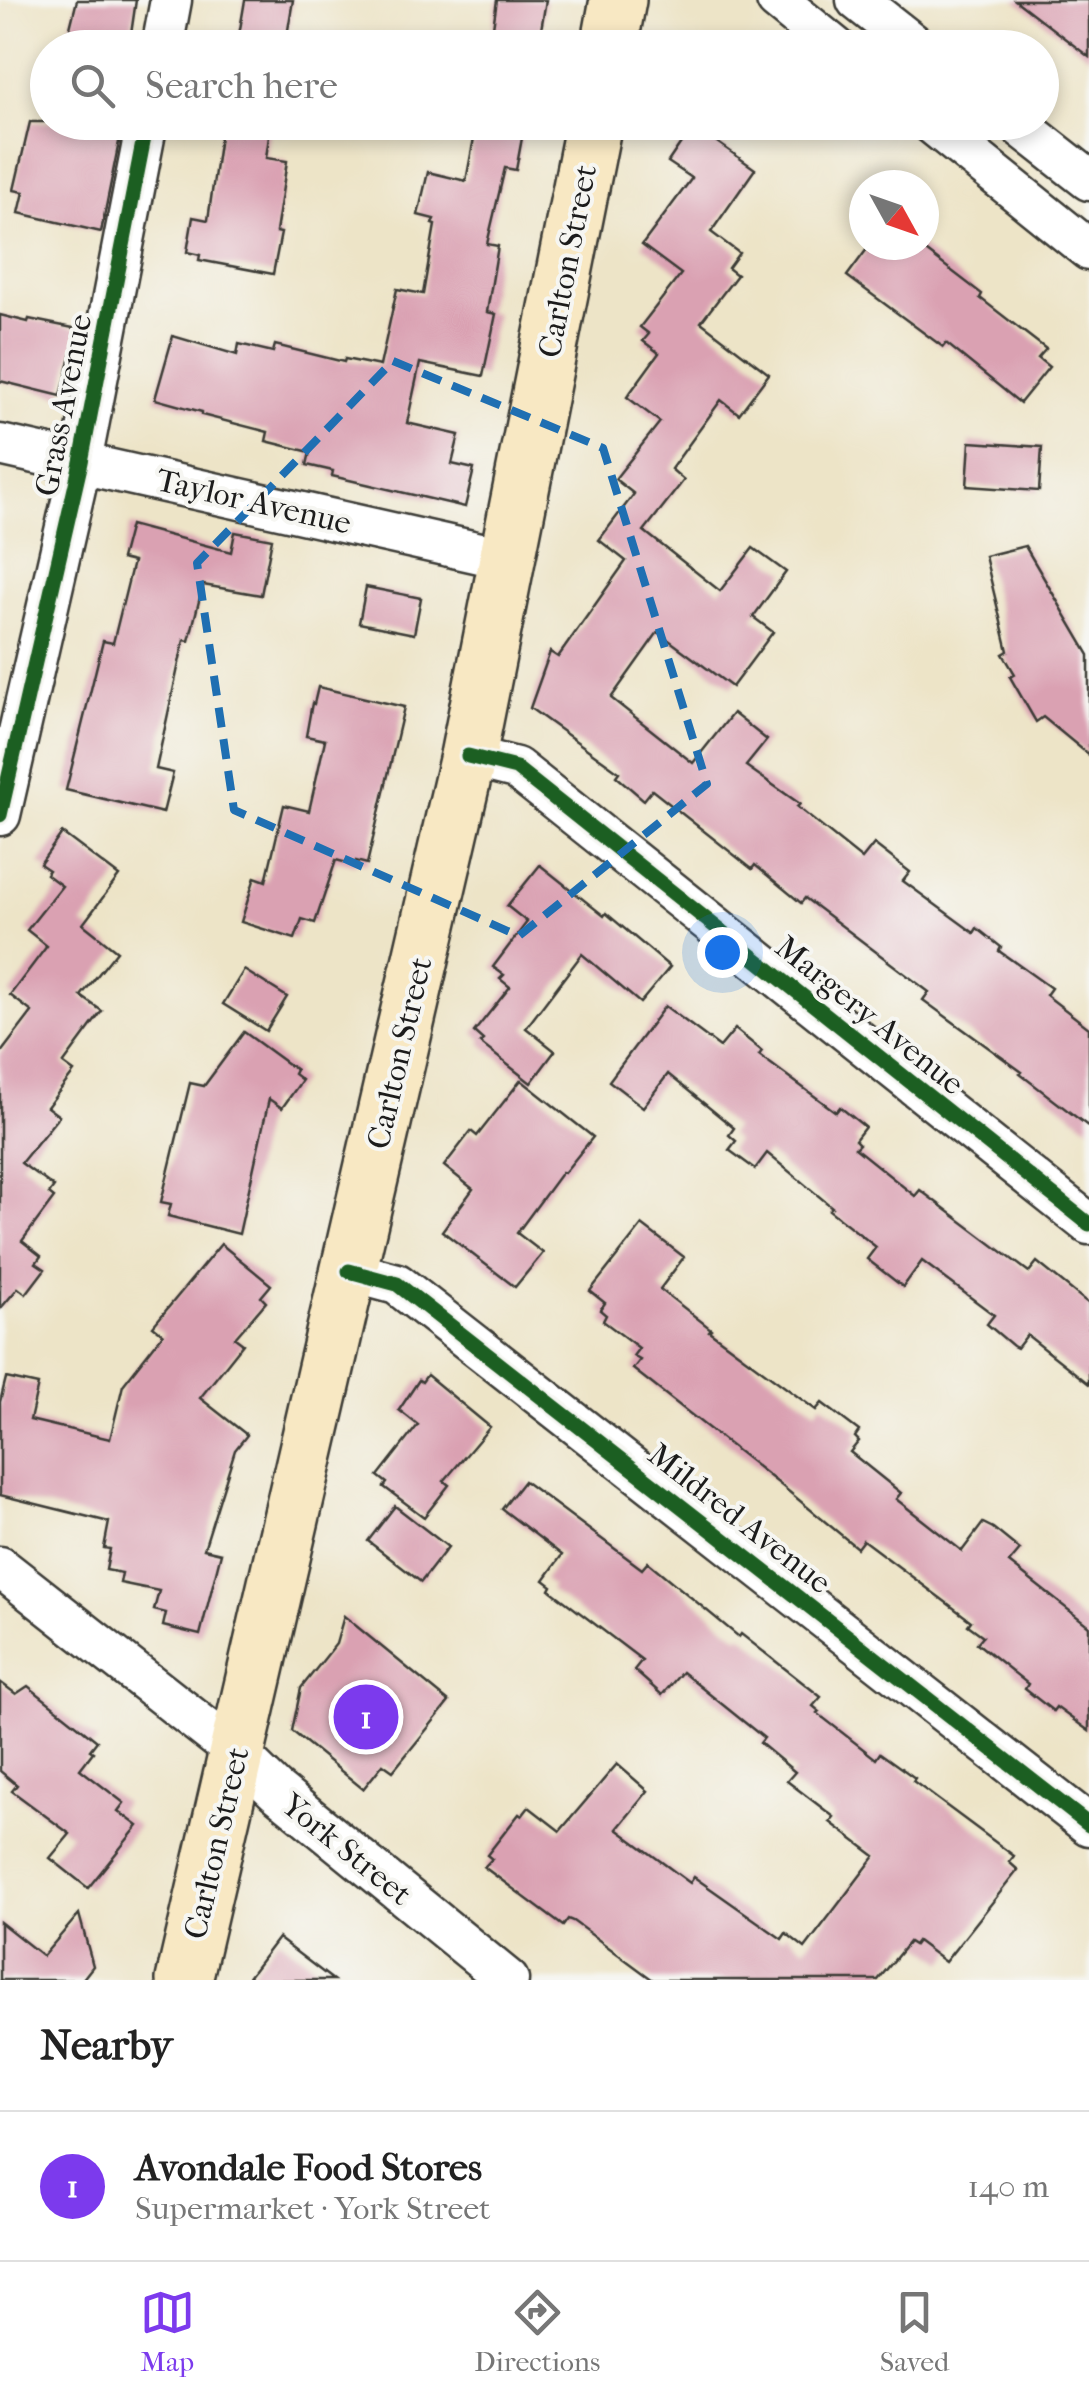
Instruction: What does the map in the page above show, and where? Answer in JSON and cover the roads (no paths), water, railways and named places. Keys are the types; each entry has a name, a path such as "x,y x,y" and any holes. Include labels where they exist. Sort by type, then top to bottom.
{"main road":[{"path":"612,30 618,0"},
{"name":"Carlton Street","path":"184,1980 468,756 590,140"}],"street":[{"path":"165,30 171,0"},
{"path":"777,0 814,30"},
{"path":"856,0 895,30"},
{"name":"Grass Avenue","path":"0,815 81,462 144,140"},
{"path":"952,140 1089,250"},
{"path":"1038,140 1089,180"},
{"name":"Taylor Avenue","path":"0,444 507,558"},
{"name":"Margery Avenue","path":"468,756 516,768 1089,1224"},
{"name":"Mildred Avenue","path":"349,1271 396,1284 1089,1825"},
{"name":"York Street","path":"0,1567 238,1753 275,1790 508,1980"}],"place":[{"name":"Avondale Food Stores","path":"366,1717"}]}
